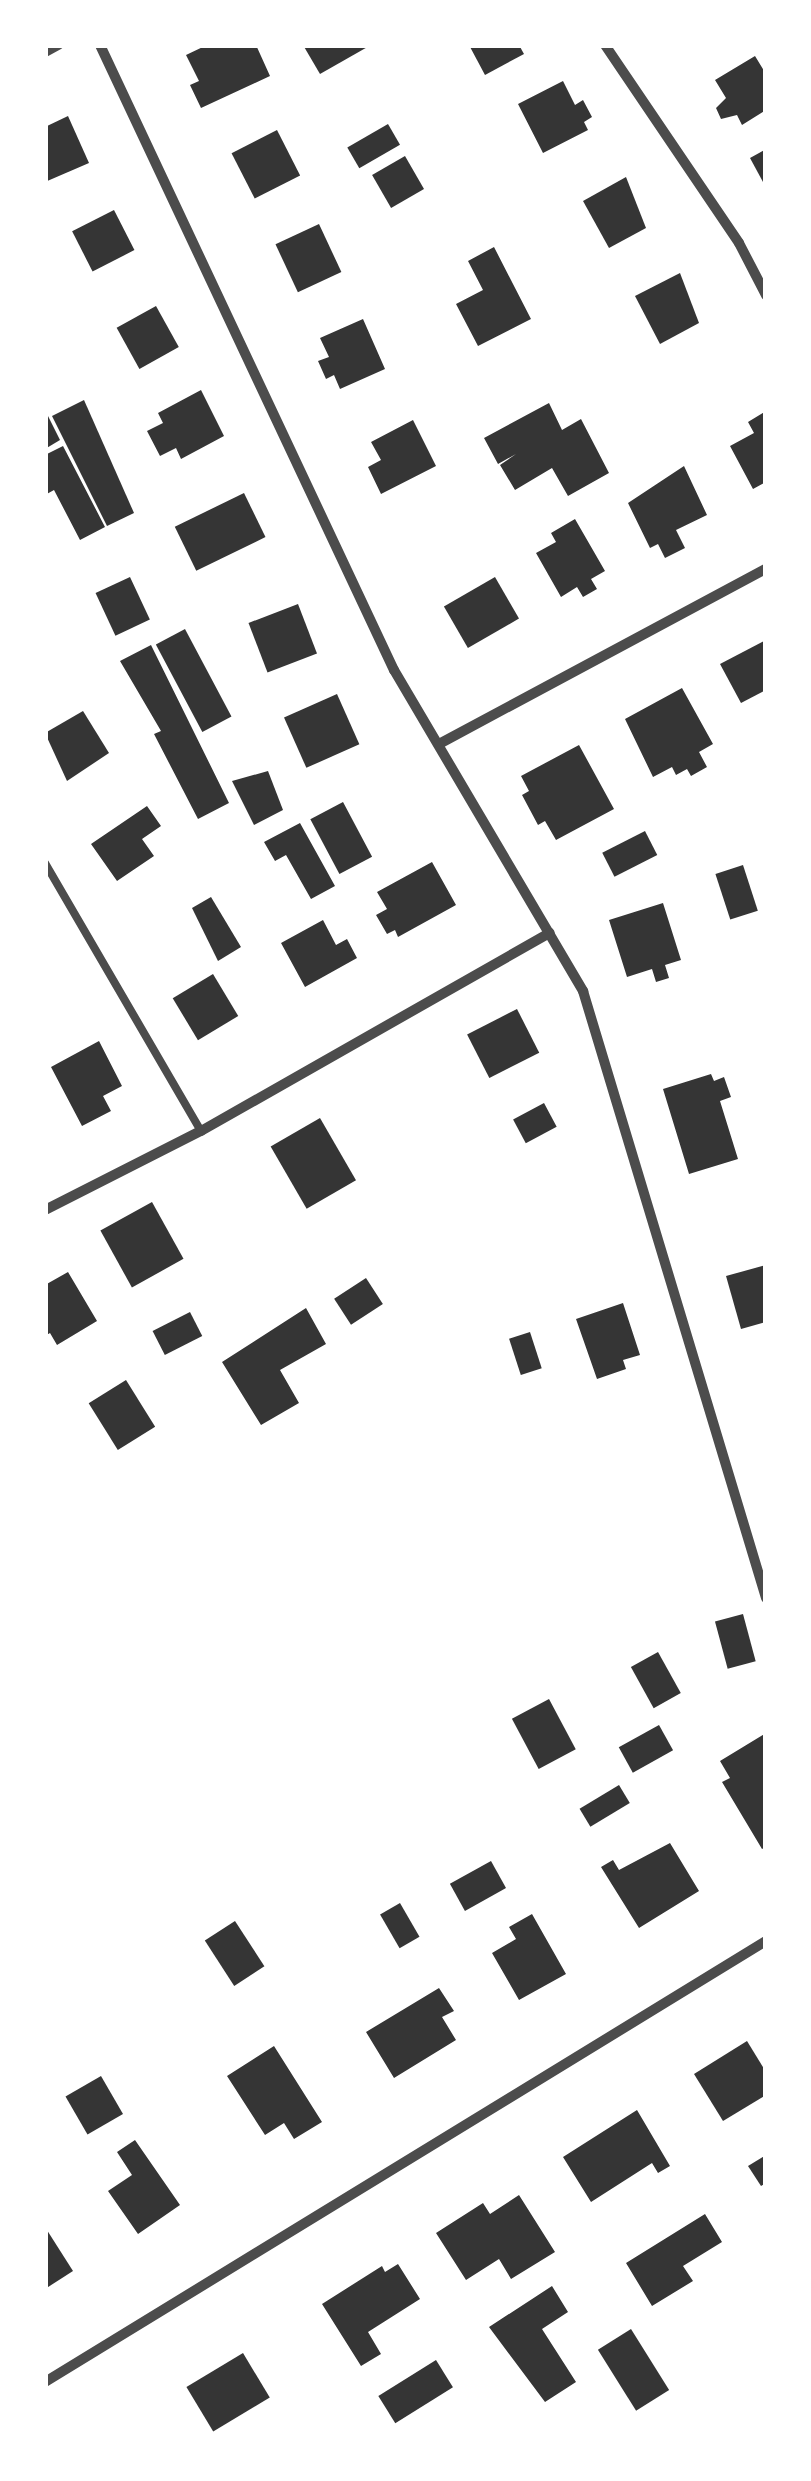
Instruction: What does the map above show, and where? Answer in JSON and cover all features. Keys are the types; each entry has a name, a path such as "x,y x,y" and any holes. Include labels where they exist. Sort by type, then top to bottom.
{"street":[{"path":"45,52 58,45"},
{"path":"100,45 386,652 512,879 583,990 766,1598"},
{"path":"604,45 739,243 766,295"},
{"path":"439,744 766,569"},
{"path":"45,1210 202,1130 550,933"},
{"path":"45,2382 766,1941"}],"lane":[{"path":"45,863 202,1130"}],"building":[{"path":"207,45 256,45 270,76 201,108 190,85 199,81 186,55"},
{"path":"303,45 371,45 320,74"},
{"path":"469,45 519,45 524,54 485,75"},
{"path":"755,56 766,74 766,110 742,125 737,115 721,119 716,108 726,98 715,80"},
{"path":"563,81 575,105 583,100 592,117 584,122 588,130 543,153 518,104"},
{"path":"68,116 89,163 45,182 45,127"},
{"path":"388,124 400,145 359,168 347,148"},
{"path":"277,130 300,175 255,199 232,153"},
{"path":"766,149 766,180 763,182 750,158"},
{"path":"405,156 424,189 391,208 372,175"},
{"path":"626,177 646,228 609,248 583,201"},
{"path":"114,210 134,250 93,271 72,231"},
{"path":"319,224 341,272 298,292 275,244"},
{"path":"494,247 531,319 478,346 456,304 483,290 468,261"},
{"path":"680,273 699,323 660,344 635,296"},
{"path":"156,306 179,347 139,369 117,328"},
{"path":"363,319 385,369 340,389 334,375 326,379 318,361 329,357 320,338"},
{"path":"201,390 224,436 181,459 176,448 160,456 147,431 163,423 158,413"},
{"path":"84,400 134,513 107,526 52,416"},
{"path":"549,403 562,430 581,419 609,473 568,496 552,468 515,490 500,465 516,454 498,464 484,438"},
{"path":"45,410 60,440 45,449"},
{"path":"766,411 766,482 753,489 730,446 754,433 748,422"},
{"path":"413,420 436,466 381,494 368,467 381,460 371,442"},
{"path":"63,446 105,527 80,540 54,490 45,495 45,455"},
{"path":"684,466 707,515 676,530 685,548 665,558 658,544 650,548 628,503"},
{"path":"244,493 265,537 196,571 175,527"},
{"path":"575,519 605,571 591,579 597,589 583,597 577,587 561,597 536,553 556,542 551,533"},
{"path":"130,577 150,620 115,636 96,593"},
{"path":"495,577 519,619 468,648 444,606"},
{"path":"298,604 317,653 268,672 249,623"},
{"path":"185,629 231,716 202,732 156,644"},
{"path":"766,640 766,690 741,703 720,664"},
{"path":"151,645 229,803 198,819 154,734 161,731 120,661"},
{"path":"682,688 713,744 699,752 707,767 691,776 687,769 676,775 672,767 653,777 625,719"},
{"path":"337,694 359,744 306,768 284,718"},
{"path":"83,711 109,753 67,781 45,733"},
{"path":"579,745 614,809 556,840 545,821 538,825 522,795 529,791 521,776"},
{"path":"268,771 283,810 254,825 232,781"},
{"path":"343,802 372,857 339,874 310,819"},
{"path":"147,806 161,826 142,839 154,856 117,881 91,844"},
{"path":"300,823 335,886 311,899 286,855 275,861 264,842"},
{"path":"645,831 657,855 614,877 602,853"},
{"path":"432,862 456,905 398,937 395,930 387,934 376,915 387,909 377,892"},
{"path":"743,865 758,911 730,920 715,874"},
{"path":"211,897 241,947 218,961 192,908"},
{"path":"663,903 681,960 665,965 669,978 656,982 652,969 627,977 609,920"},
{"path":"323,920 336,945 347,939 357,958 305,987 281,943"},
{"path":"213,974 238,1016 198,1040 173,998"},
{"path":"517,1009 539,1053 489,1078 467,1034"},
{"path":"99,1041 122,1086 103,1096 111,1111 82,1126 51,1067"},
{"path":"711,1074 714,1081 724,1077 731,1097 720,1101 738,1159 689,1174 663,1089"},
{"path":"544,1103 557,1127 526,1143 513,1119"},
{"path":"320,1118 356,1180 307,1209 271,1146"},
{"path":"152,1202 184,1259 132,1287 100,1231"},
{"path":"766,1265 766,1322 741,1329 726,1276"},
{"path":"68,1272 97,1321 57,1345 50,1333 45,1336 45,1285"},
{"path":"366,1278 383,1304 351,1325 334,1299"},
{"path":"623,1303 640,1355 623,1360 626,1369 597,1379 576,1319"},
{"path":"306,1308 326,1344 280,1370 299,1403 261,1425 222,1362"},
{"path":"190,1312 202,1336 165,1355 153,1331"},
{"path":"530,1332 542,1368 521,1375 509,1339"},
{"path":"126,1380 155,1427 118,1450 89,1403"},
{"path":"743,1614 756,1661 728,1669 715,1622"},
{"path":"658,1652 681,1693 654,1708 631,1667"},
{"path":"549,1699 576,1749 539,1769 512,1719"},
{"path":"659,1725 673,1750 633,1773 619,1747"},
{"path":"766,1733 766,1847 762,1849 722,1782 730,1778 720,1761"},
{"path":"619,1785 630,1803 590,1827 580,1809"},
{"path":"670,1843 699,1891 639,1928 601,1867 613,1860 619,1870"},
{"path":"491,1861 506,1888 465,1911 450,1884"},
{"path":"400,1903 420,1937 400,1948 380,1914"},
{"path":"532,1914 566,1974 519,2000 492,1953 516,1939 509,1927"},
{"path":"235,1921 264,1966 234,1986 205,1941"},
{"path":"439,1988 454,2011 442,2017 456,2040 394,2078 366,2032"},
{"path":"747,2041 766,2072 766,2095 723,2121 694,2074"},
{"path":"274,2046 322,2122 294,2139 284,2123 265,2135 227,2076"},
{"path":"101,2076 123,2114 87,2135 65,2096"},
{"path":"637,2110 670,2166 658,2173 652,2163 591,2202 563,2157"},
{"path":"135,2140 180,2205 138,2234 108,2191 132,2175 117,2152"},
{"path":"766,2155 766,2183 761,2186 748,2166"},
{"path":"519,2195 555,2252 511,2279 499,2259 466,2280 436,2233 483,2203 490,2214"},
{"path":"705,2214 722,2242 683,2266 693,2281 652,2306 626,2263"},
{"path":"45,2227 73,2271 45,2289"},
{"path":"398,2264 420,2299 368,2332 381,2354 361,2366 322,2304 382,2266 385,2272"},
{"path":"552,2286 568,2312 542,2329 576,2382 545,2402 489,2327"},
{"path":"631,2329 669,2390 636,2411 598,2350"},
{"path":"243,2353 270,2398 213,2432 186,2387"},
{"path":"436,2360 453,2387 395,2423 378,2396"}]}
